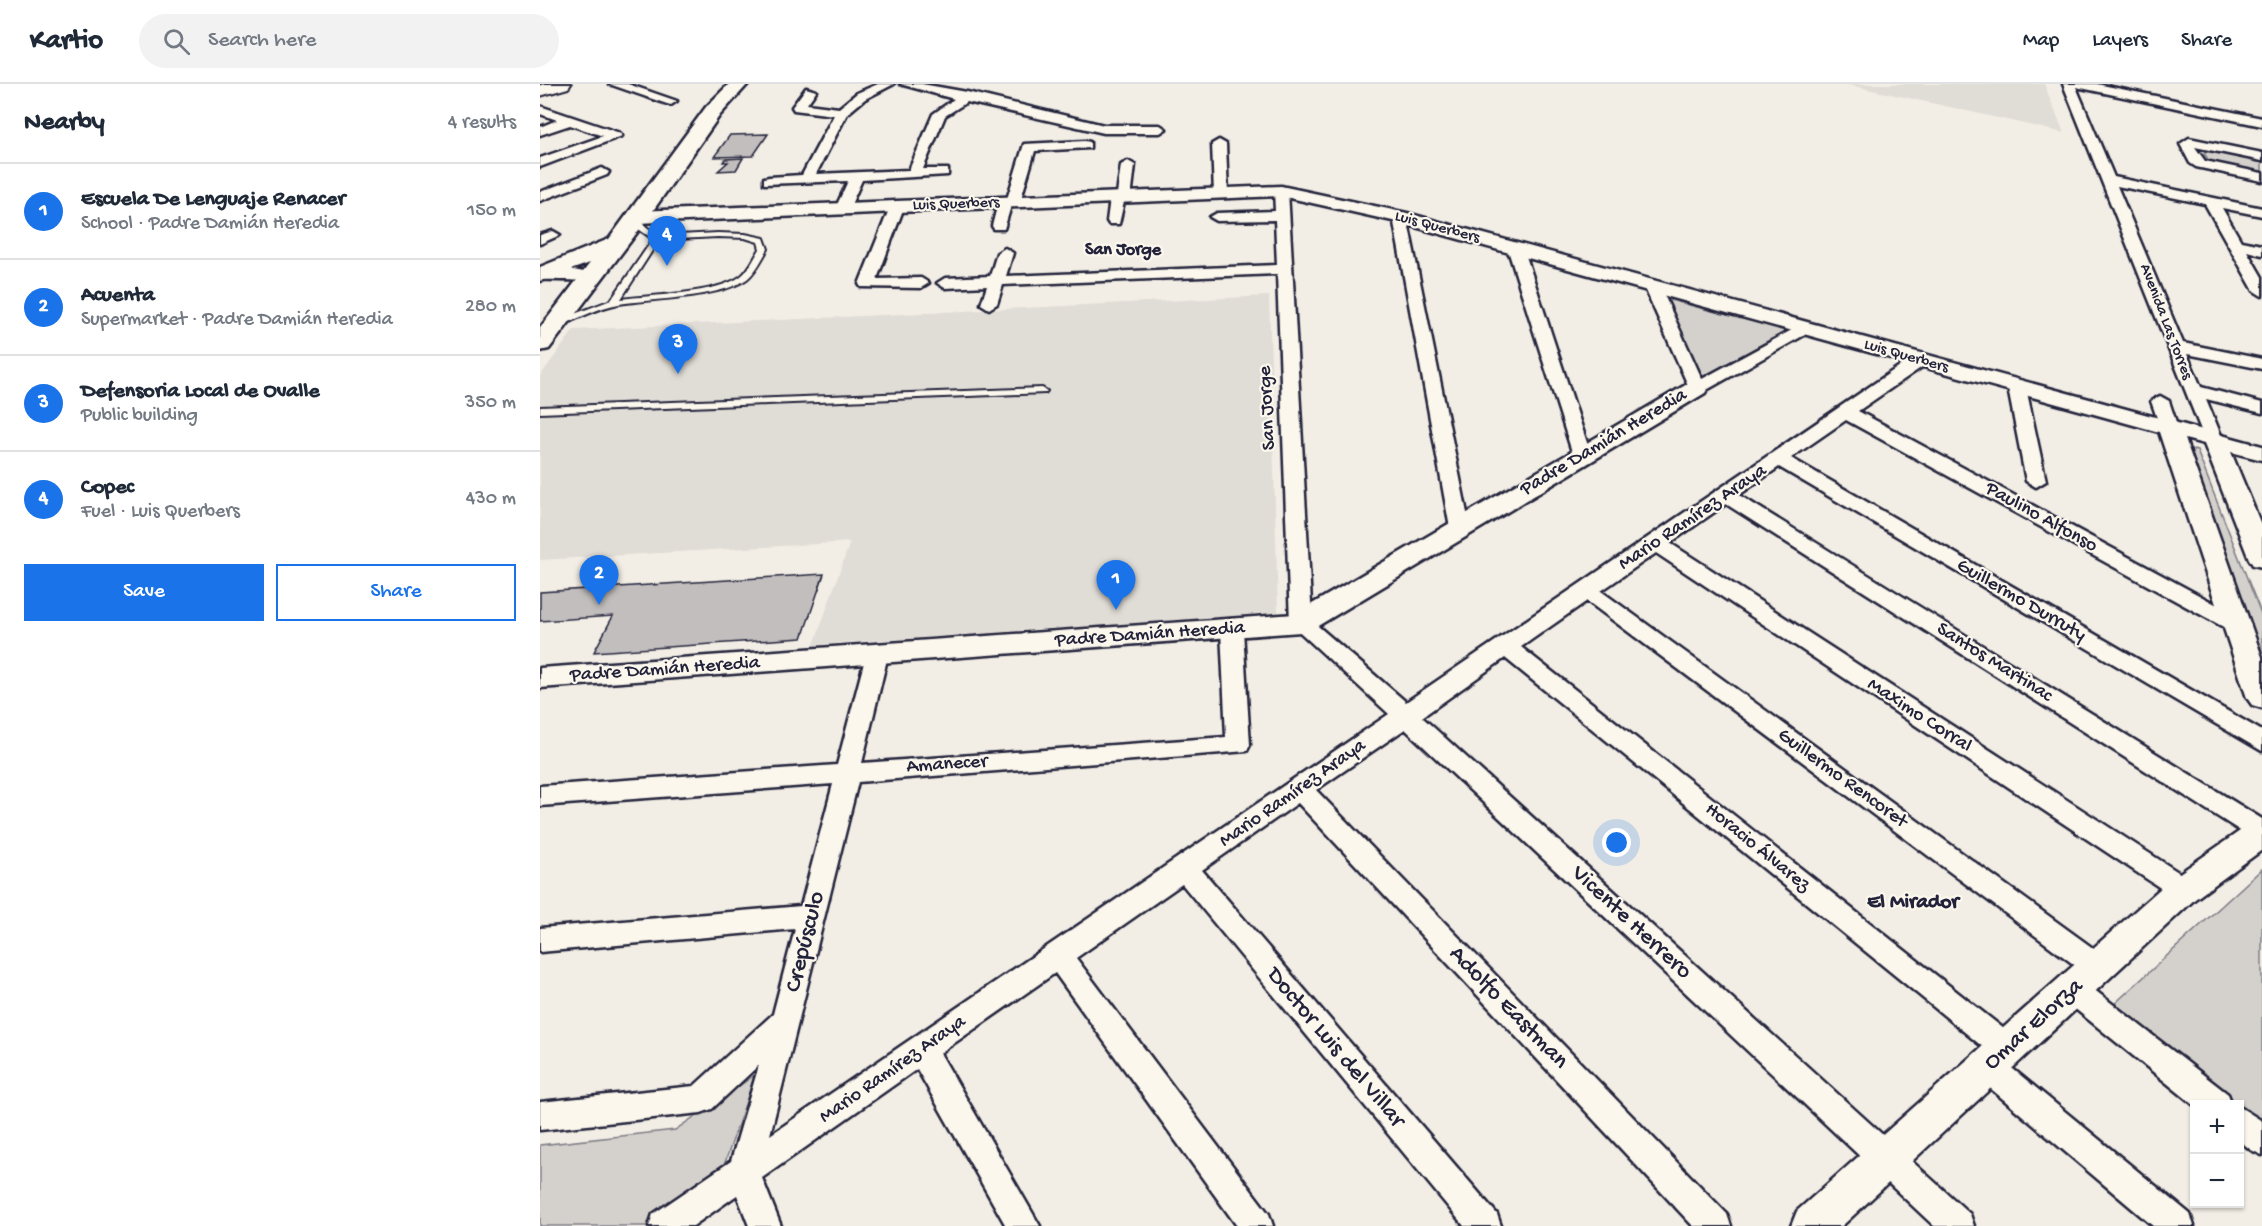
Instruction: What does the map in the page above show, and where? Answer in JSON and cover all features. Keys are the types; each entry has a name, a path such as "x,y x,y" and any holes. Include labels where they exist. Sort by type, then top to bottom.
{"main road":[{"path":"540,91 562,84"},
{"path":"540,344 733,87"},
{"path":"540,274 586,257 631,225"},
{"path":"540,289 560,316"}],"street":[{"path":"615,84 671,101"},
{"path":"807,179 842,112 861,96 888,84"},
{"path":"906,84 967,96 1104,129 1160,129"},
{"name":"Avenida Las Torres","path":"2069,84 2110,180 2174,346 2262,559"},
{"path":"2079,84 2262,122"},
{"path":"810,91 798,107 842,112"},
{"path":"914,174 939,114 967,96"},
{"path":"540,110 615,136 540,163"},
{"path":"939,114 1028,111"},
{"path":"540,131 570,120"},
{"path":"2262,157 2189,142 2187,144 2195,160 2202,164 2262,177"},
{"path":"1219,144 1221,194"},
{"path":"999,226 1029,147 1085,145"},
{"path":"1114,221 1128,165"},
{"path":"540,197 602,172"},
{"path":"769,181 943,172"},
{"path":"842,209 857,176"},
{"path":"2110,180 2262,212"},
{"name":"Luis Querbers","path":"631,225 842,209 1281,191 1400,218 2262,453"},
{"name":"San Jorge","path":"1281,191 1301,623"},
{"path":"2211,202 2262,291"},
{"path":"897,207 867,285 921,283"},
{"path":"1217,217 1281,215"},
{"path":"1400,218 1460,528"},
{"path":"2234,244 2262,250"},
{"path":"1516,250 1582,456"},
{"path":"990,304 1005,253"},
{"path":"945,283 1284,269"},
{"path":"540,274 570,273 588,279"},
{"path":"540,283 588,279"},
{"name":"Padre Damián Heredia","path":"1652,286 1697,388"},
{"name":"Padre Damián Heredia","path":"540,678 1232,630 1301,623 1697,388 1807,329"},
{"path":"2174,346 2262,364"},
{"name":"Mario Ramírez Araya","path":"665,1226 1919,361"},
{"path":"2017,388 2036,481"},
{"path":"2192,390 2262,408"},
{"name":"Avenida Las Torres","path":"2160,401 2262,698"},
{"name":"Paulino Alfonso","path":"1846,412 2237,625"},
{"name":"Guillermo Durruty","path":"1779,459 2262,742"},
{"name":"Santos Martinac","path":"1725,495 2262,832"},
{"name":"Maximo Corral","path":"1656,543 2183,889"},
{"name":"Guillermo Rencoret","path":"1587,591 2085,978 2213,1100"},
{"name":"Vicente Herrero","path":"1301,623 1406,716 1958,1226"},
{"name":"Amanecer","path":"540,796 849,772 1238,746 1232,630"},
{"name":"Horacio Álvarez","path":"1506,647 1998,1058 2178,1226"},
{"name":"Crepúsculo","path":"744,1173 813,916 877,655"},
{"name":"Adolfo Eastman","path":"1300,789 1715,1226"},
{"name":"Omar Elorza","path":"1812,1226 2183,889 2262,832"},
{"name":"Doctor Luis del Villar","path":"1185,869 1485,1226"},
{"path":"540,940 813,916"},
{"path":"1058,956 1257,1226"},
{"path":"540,1116 701,1099 786,1020"},
{"path":"922,1050 1024,1226"},
{"path":"2244,1125 2262,1140"},
{"path":"744,1173 765,1226"}],"lane":[{"path":"560,316 614,302 708,289 739,280 752,269 764,249 761,240 745,236 657,238 631,225"},
{"path":"614,302 657,238"},
{"path":"540,410 1042,391"}],"shaded area":[{"path":"1845,84 2044,84 2064,133 1963,110"},
{"path":"2212,150 2262,159 2262,173 2209,161 2204,153"},
{"path":"1269,296 1278,613 814,645 850,542 540,560 540,376 574,330"},
{"path":"1666,299 1789,331 1703,377"},
{"path":"2181,447 2197,451 2262,616 2262,663"},
{"path":"2262,869 2262,1127 2244,1112 2244,1100 2229,1100 2111,1007"},
{"path":"755,1075 718,1183 655,1226 540,1226 540,1145 675,1130"}],"building":[{"path":"768,134 753,156 714,157 730,135"},
{"path":"743,158 736,170 718,171 728,162 723,162 725,159"},
{"path":"824,574 802,638 594,652 613,616 540,621 540,592"}],"place":[{"name":"Copec","path":"667,266"},
{"name":"Defensoria Local de Ovalle","path":"678,374"},
{"name":"Acuenta","path":"599,605"},
{"name":"Escuela De Lenguaje Renacer","path":"1116,610"}],"district":[{"name":"San Jorge","path":"1123,250"},
{"name":"El Mirador","path":"1913,903"}]}
